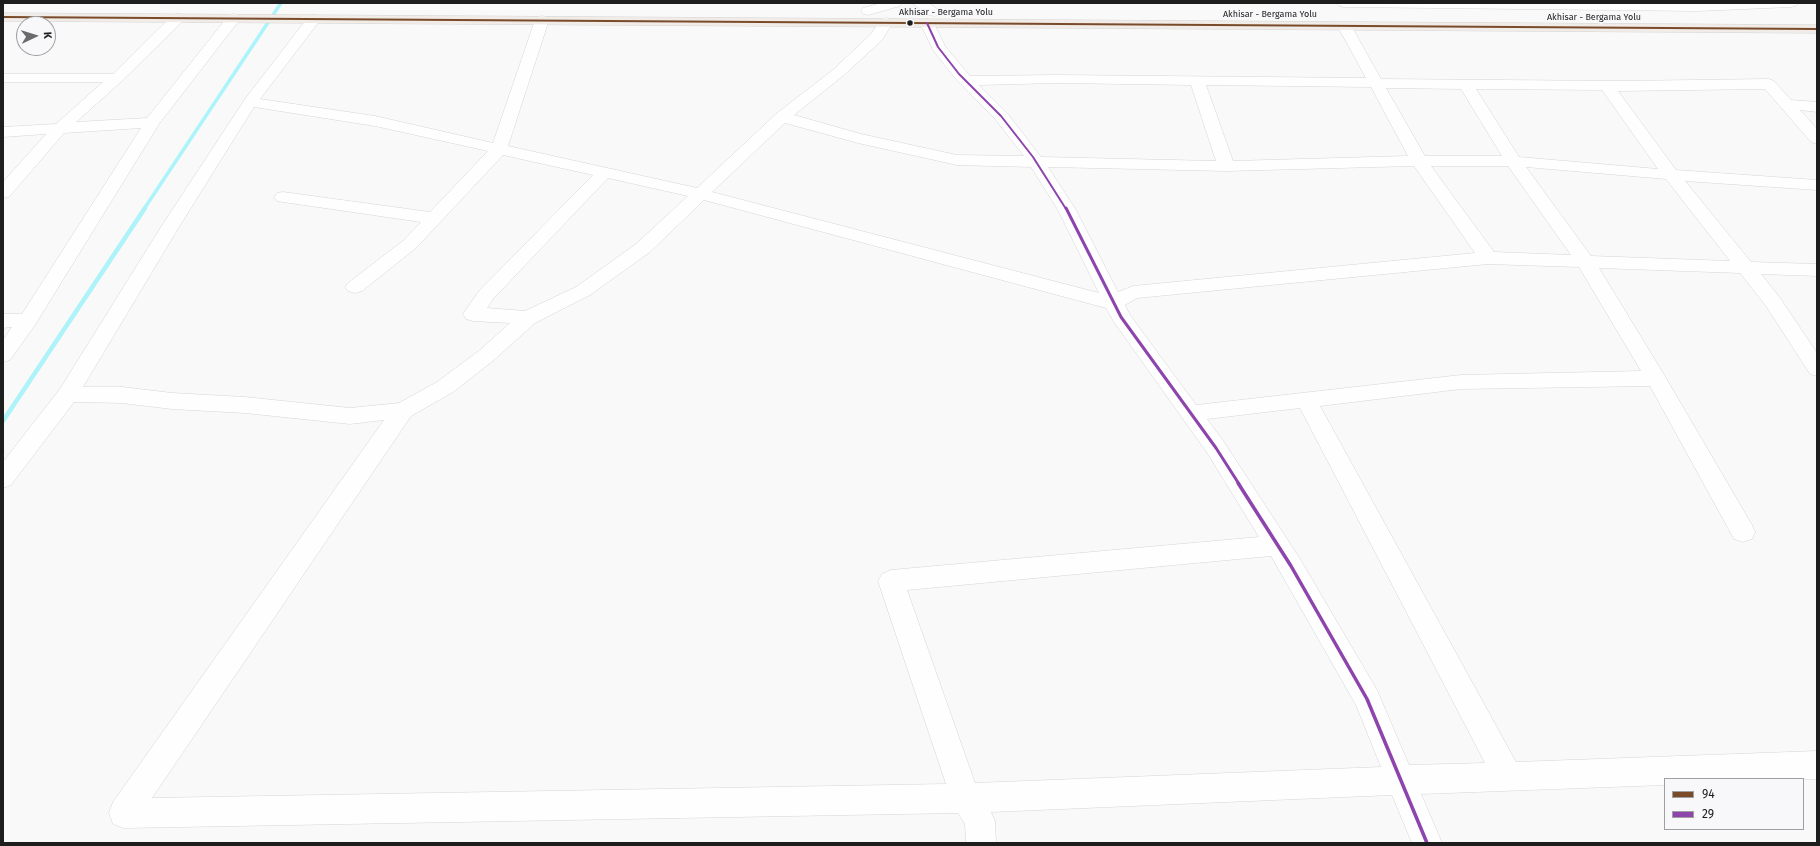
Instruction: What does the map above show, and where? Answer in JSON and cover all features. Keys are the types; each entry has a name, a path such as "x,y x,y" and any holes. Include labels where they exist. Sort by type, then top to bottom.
{"main road":[{"name":"Akhisar - Bergama Yolu","path":"3,6 542,20 886,22 927,13 1817,18"},
{"name":"Akhisar - Bergama Yolu","path":"306,15 868,11 1345,27 1817,29"},
{"name":"Akhisar - Bergama Yolu","path":"3,17 234,18 255,13"}],"street":[{"path":"868,11 895,3"},
{"path":"1344,3 1698,7 1791,3"},
{"path":"927,13 938,47 966,81 1001,116 1035,161 1067,210 1121,317 1216,448 1278,545 1367,699 1426,843"},
{"path":"3,479 68,394 170,227 306,15"},
{"path":"3,193 60,129 117,78 178,18"},
{"path":"3,355 28,320 152,122 234,18"},
{"path":"355,287 410,244 499,149 542,20"},
{"path":"68,394 122,395 172,401 246,405 350,416 403,410 445,387 487,355 528,318 583,291 643,248 782,117 839,72 877,37 886,22"},
{"path":"1345,27 1378,84 1419,161 1488,258"},
{"path":"3,78 117,78"},
{"path":"966,81 1058,79 1606,86 1769,84 1817,139"},
{"path":"1197,81 1226,166"},
{"path":"1466,85 1513,161 1586,261 1656,378 1743,532"},
{"path":"1606,86 1671,175 1772,302 1817,369"},
{"path":"250,102 375,121 700,194 1113,303 1133,292 1488,258 1744,266 1817,270"},
{"path":"1786,104 1817,107"},
{"path":"782,117 858,138 958,160 1226,166 1419,161 1513,161 1579,168 1817,185"},
{"path":"3,132 152,122"},
{"path":"528,318 473,314 486,295 604,173"},
{"path":"283,197 434,218"},
{"path":"3,322 28,320"},
{"path":"1191,413 1461,382 1656,378"},
{"path":"1306,400 1508,776"},
{"path":"403,410 124,813 966,798 1817,765"},
{"path":"981,843 980,821 966,798 891,581 1278,545"}],"waterway":[{"path":"144,209 281,3"},
{"path":"3,421 145,208"}],"transit line":[{"name":"94","path":"3,17 1817,29"},
{"name":"29","path":"927,23 938,47 959,74 1001,116 1033,157 1067,210 1121,317 1216,448 1291,566 1367,699 1427,843"}]}
